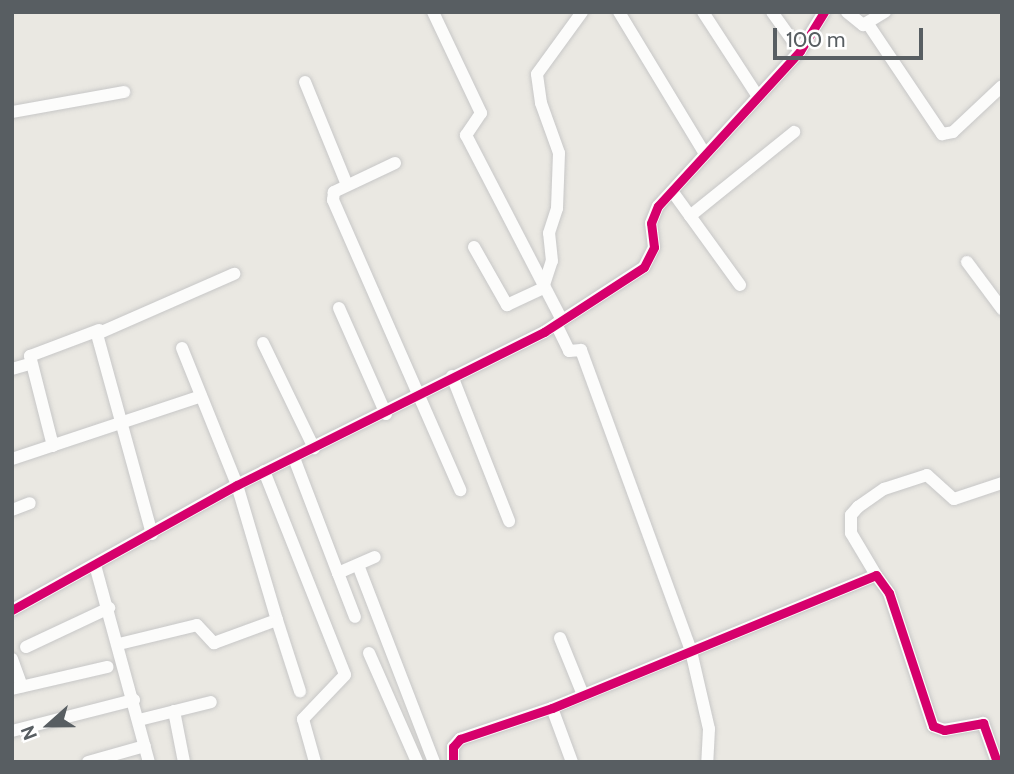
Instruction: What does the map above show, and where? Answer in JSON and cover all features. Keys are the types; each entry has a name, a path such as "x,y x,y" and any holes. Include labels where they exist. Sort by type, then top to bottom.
{"street":[{"path":"433,12 481,113 466,135 543,288 569,351 581,350 691,651 709,729 707,762"},
{"path":"474,247 507,305 543,288 552,261 549,233 557,208 559,153 541,103 537,74 582,12"},
{"path":"619,12 705,154"},
{"path":"704,12 757,95"},
{"path":"772,12 800,51"},
{"path":"12,610 237,485 386,414 452,376 559,322 645,267 654,247 652,216 757,95 800,51 824,12"},
{"path":"847,12 856,23 868,24 885,12"},
{"path":"868,24 942,134 953,132 1002,86"},
{"path":"305,82 347,185"},
{"path":"12,112 124,92"},
{"path":"690,216 794,132"},
{"path":"395,163 334,192 333,200 460,490"},
{"path":"672,191 740,285"},
{"path":"967,262 1002,309"},
{"path":"12,369 29,364 36,352 99,330 234,274"},
{"path":"339,308 386,414"},
{"path":"99,330 96,342 152,534"},
{"path":"263,343 314,448"},
{"path":"182,348 237,485 300,691"},
{"path":"29,364 53,446"},
{"path":"452,376 509,521"},
{"path":"12,459 121,426 201,396"},
{"path":"294,458 355,617"},
{"path":"264,471 345,675 303,719 315,762"},
{"path":"997,762 984,723 944,730 933,726 886,585 876,575 851,533 851,515 884,489 928,475 954,499 1002,483"},
{"path":"12,510 30,503"},
{"path":"338,573 375,557"},
{"path":"95,565 119,644 149,762"},
{"path":"358,565 434,762"},
{"path":"453,762 453,747 460,739 552,708 876,575"},
{"path":"26,648 108,608"},
{"path":"119,644 197,625 214,643 277,620"},
{"path":"560,638 583,695"},
{"path":"369,653 417,762"},
{"path":"12,659 17,688 107,667"},
{"path":"12,731 134,700"},
{"path":"139,720 211,702"},
{"path":"552,708 572,762"},
{"path":"174,711 184,762"},
{"path":"88,762 145,746"}],"cycle path":[{"path":"12,610 237,485 544,332 644,267 654,247 651,223 658,206 800,51 824,12"},
{"path":"453,762 453,747 460,739 552,708 876,575 889,593 933,726 944,730 983,723 997,762"}]}
